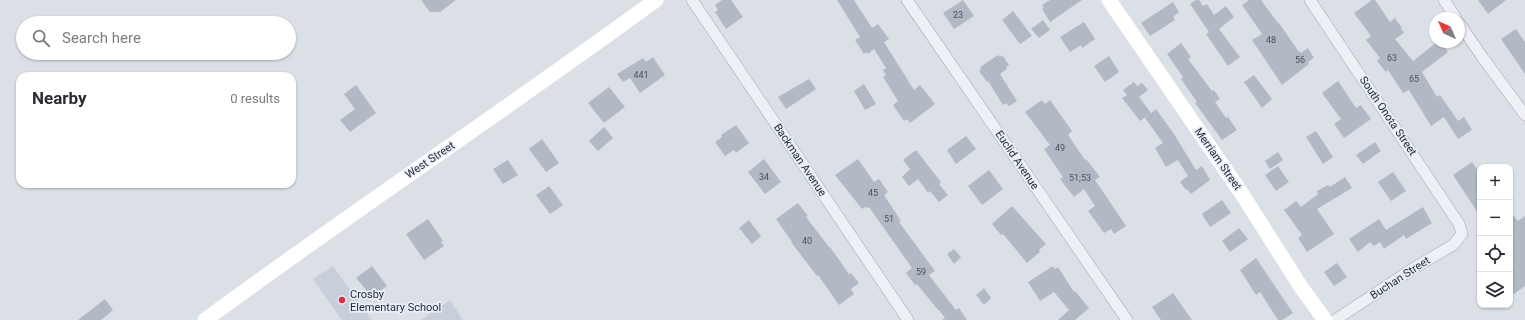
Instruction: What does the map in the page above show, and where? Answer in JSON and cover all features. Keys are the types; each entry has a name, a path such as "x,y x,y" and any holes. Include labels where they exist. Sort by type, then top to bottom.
{"street":[{"name":"West Street","path":"205,320 380,194 534,88 656,0"},
{"name":"Backman Avenue","path":"692,0 908,320"},
{"name":"Euclid Avenue","path":"907,0 1127,320"},
{"name":"Merriam Street","path":"1109,0 1242,194 1301,287 1325,320"},
{"name":"South Onota Street","path":"1310,0 1459,224 1462,234"},
{"path":"1444,0 1452,12"},
{"path":"1465,31 1525,115"},
{"name":"Buchan Street","path":"1335,320 1414,268 1453,245 1462,234"}],"shaded area":[{"name":"Crosby Elementary School","path":"333,266 372,320 342,320 313,279"},
{"name":"Crosby Elementary School","path":"450,300 463,320 421,320"}],"building":[{"path":"421,0 456,0 440,12 430,12"},
{"path":"722,0 731,0 743,17 726,29 715,12 718,10 715,5"},
{"path":"837,0 854,0 872,28 878,24 889,39 884,42 914,90 920,85 935,104 910,123 907,119 904,121 893,105 898,101 883,77 886,75 883,70 886,68 874,49 868,54 866,52 864,54 855,40 860,37"},
{"path":"963,0 974,16 954,29 943,13"},
{"path":"1050,0 1082,0 1050,22 1042,9 1044,8 1042,5"},
{"path":"1196,0 1199,0 1203,6 1207,4 1214,15 1226,6 1234,17 1219,29 1240,57 1228,66 1206,34 1209,32 1190,4"},
{"path":"1249,0 1261,0 1299,52 1300,51 1301,53 1308,48 1314,58 1308,62 1309,64 1282,85 1252,40 1262,34 1242,5"},
{"path":"1372,0 1375,0 1390,22 1395,18 1402,28 1404,33 1395,39 1413,61 1429,48 1445,48 1448,52 1422,72 1437,97 1440,95 1458,121 1464,117 1472,130 1458,139 1444,117 1431,126 1409,90 1403,93 1388,70 1386,72 1377,61 1380,58 1366,40 1371,36 1354,13"},
{"path":"1478,0 1506,0 1488,14"},
{"path":"1173,2 1179,12 1173,17 1175,20 1150,36 1141,23"},
{"path":"1013,11 1032,36 1020,44 1002,20"},
{"path":"1043,20 1050,30 1039,38 1031,29"},
{"path":"1084,22 1095,39 1082,48 1081,45 1070,52 1060,37"},
{"path":"1516,29 1525,42 1525,74 1501,39"},
{"path":"1181,43 1191,57 1188,59 1212,91 1214,90 1220,99 1215,102 1226,118 1228,117 1237,130 1222,140 1195,103 1197,102 1181,79 1183,77 1167,54"},
{"path":"998,55 1000,57 1002,55 1009,65 1006,67 1007,69 1000,74 1017,101 1009,106 1006,103 1003,105 988,81 987,82 979,71 981,69 980,67"},
{"path":"1109,56 1119,72 1105,82 1094,66"},
{"path":"653,57 665,75 640,93 630,78 623,82 617,74 643,58 646,62"},
{"path":"1254,75 1272,99 1262,108 1244,82"},
{"path":"809,79 816,89 786,109 778,97"},
{"path":"1338,81 1356,108 1361,105 1371,119 1344,138 1334,124 1341,119 1322,93"},
{"path":"1134,82 1137,86 1142,83 1148,90 1139,97 1151,113 1140,121 1122,98 1127,95 1123,90"},
{"path":"864,84 876,104 865,110 854,91"},
{"path":"356,85 376,113 350,132 340,120 355,109 344,94"},
{"path":"609,87 625,107 604,123 588,103"},
{"path":"1042,100 1045,104 1050,100 1072,131 1068,135 1085,160 1086,159 1100,177 1095,180 1126,226 1114,234 1111,229 1104,233 1088,211 1095,206 1084,189 1074,197 1060,179 1063,177 1044,149 1050,145 1025,112"},
{"path":"1156,109 1174,134 1196,170 1202,166 1210,180 1191,194 1180,182 1188,176 1178,160 1166,167 1155,148 1163,143 1145,118"},
{"path":"736,125 749,143 736,153 734,150 725,156 715,142 722,137 721,135"},
{"path":"604,127 613,138 598,151 589,141"},
{"path":"1316,131 1333,157 1323,164 1306,137"},
{"path":"966,136 976,149 956,164 947,150"},
{"path":"542,139 559,163 546,172 529,149"},
{"path":"1375,142 1381,151 1363,164 1356,155"},
{"path":"916,150 941,182 939,184 948,195 939,202 930,191 928,193 918,179 909,186 902,177 910,169 903,160"},
{"path":"1278,152 1283,160 1270,169 1265,161"},
{"path":"764,159 781,182 765,194 748,172"},
{"path":"858,159 874,182 879,179 888,192 884,195 901,221 899,222 935,271 929,275 956,310 959,308 967,320 942,320 945,318 939,310 917,284 915,285 906,273 912,268 869,207 862,209 835,175"},
{"path":"508,160 518,175 503,184 493,169"},
{"path":"1472,162 1477,169 1477,211 1453,175"},
{"path":"1278,166 1289,182 1276,191 1265,175"},
{"path":"989,170 1003,189 982,205 968,186"},
{"path":"1393,172 1406,191 1391,201 1378,182"},
{"path":"1345,177 1352,188 1317,209 1334,234 1307,252 1298,238 1302,235 1284,210 1296,201 1301,207 1318,194 1317,191 1328,185 1330,187"},
{"path":"549,186 563,205 550,214 536,195"},
{"path":"1222,200 1231,213 1210,227 1202,214"},
{"path":"798,203 808,216 806,217 849,274 851,273 859,283 851,289 854,294 839,305 818,275 817,276 791,242 776,219"},
{"path":"1012,206 1046,244 1039,250 1040,252 1027,263 1003,234 1001,235 992,224"},
{"path":"1423,207 1432,223 1406,239 1404,235 1384,249 1380,242 1374,246 1370,242 1358,252 1349,239 1379,219 1386,230"},
{"path":"1513,215 1518,221 1525,216 1525,286 1514,294"},
{"path":"428,219 443,241 441,242 444,246 424,260 406,234"},
{"path":"749,220 761,236 752,244 739,228"},
{"path":"1239,228 1248,239 1230,252 1222,241"},
{"path":"954,249 961,257 954,264 947,254"},
{"path":"1256,258 1293,313 1282,320 1278,320 1260,292 1256,295 1240,270"},
{"path":"1337,263 1347,277 1334,286 1324,272"},
{"path":"372,266 387,286 372,297 356,278"},
{"path":"1053,266 1055,269 1058,267 1074,292 1075,291 1089,308 1075,320 1058,320 1069,310 1054,292 1040,301 1028,282"},
{"path":"984,288 991,298 984,305 976,295"},
{"path":"1173,293 1192,320 1161,320 1152,307"},
{"path":"105,299 113,310 101,320 78,320"}],"place":[{"name":"Crosby Elementary School","path":"342,300"}]}
